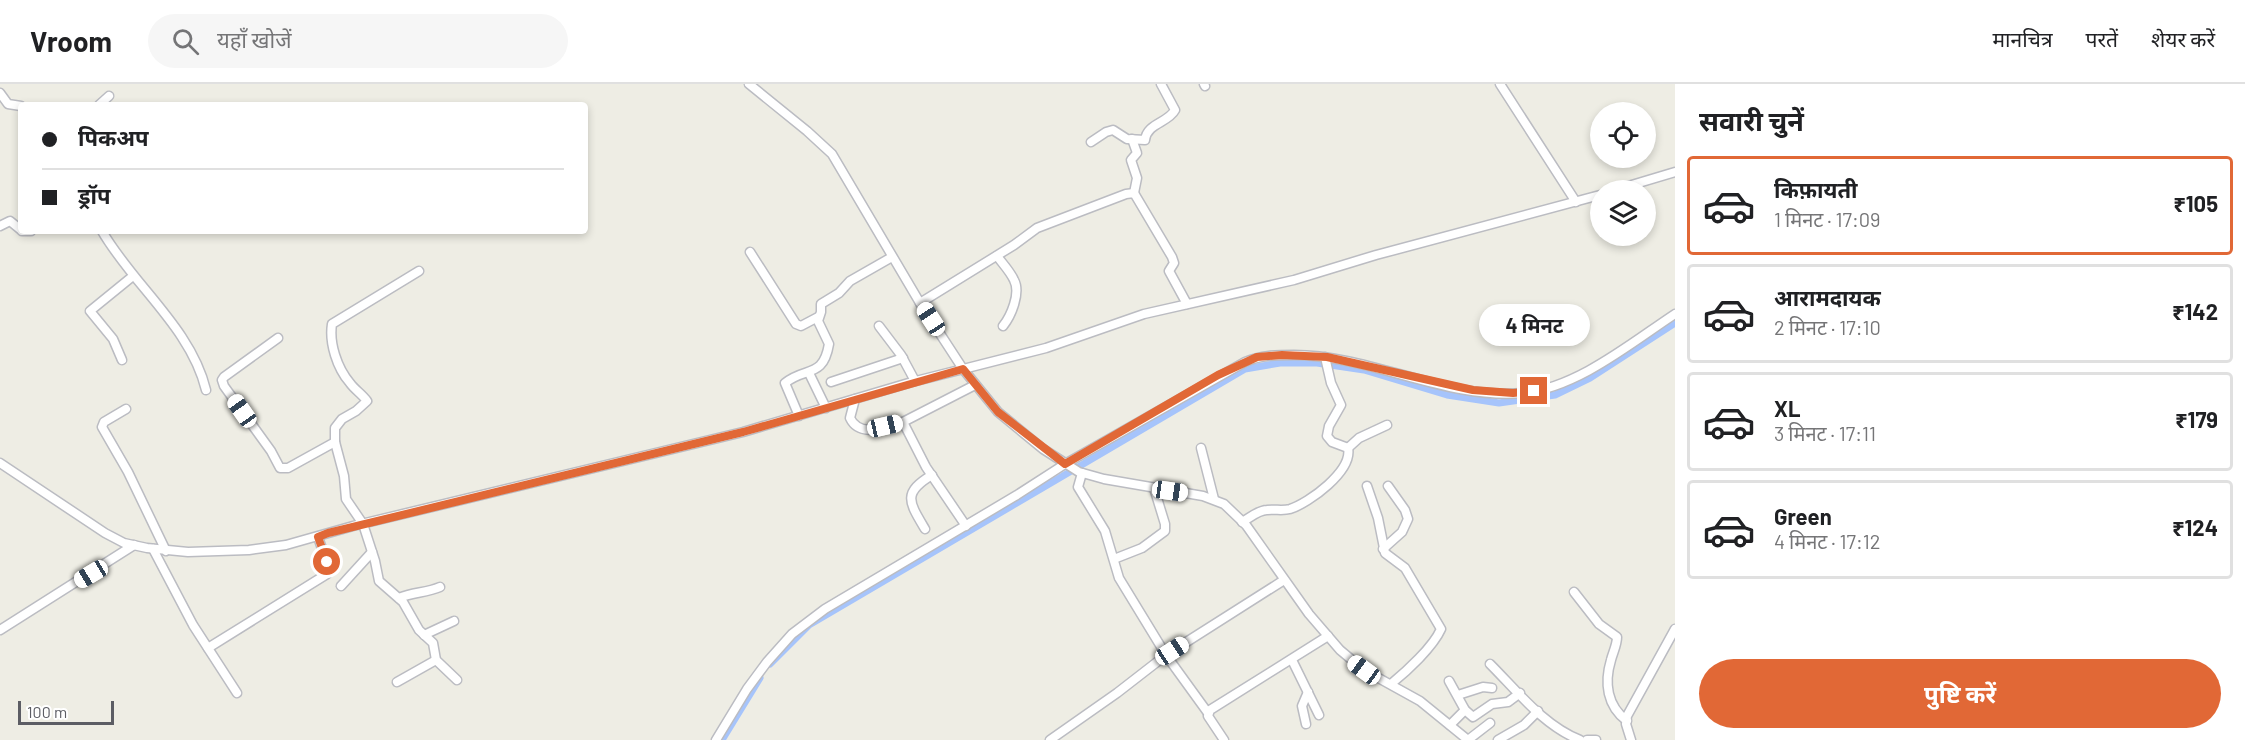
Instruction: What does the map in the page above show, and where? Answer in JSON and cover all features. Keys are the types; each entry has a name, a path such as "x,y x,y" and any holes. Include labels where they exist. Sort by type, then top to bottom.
{"street":[{"path":"749,84 832,154 920,303 963,369 986,399 1012,424 1080,472 1104,480 1203,495 1232,510 1328,636 1353,662 1420,701 1468,740 1490,723"},
{"path":"1091,142 1113,130 1127,139 1145,140 1148,130 1174,112 1174,107 1161,84"},
{"path":"1500,84 1576,202"},
{"path":"0,93 8,104 18,106"},
{"path":"103,102 110,96"},
{"path":"1132,139 1137,153 1131,160 1137,178 1134,193 1172,257 1174,263 1169,271 1187,304"},
{"path":"1648,180 1675,172"},
{"path":"920,303 1046,223 1134,193"},
{"path":"0,463 124,543 153,549 213,552 286,545 363,524 699,443 915,381 1046,348 1144,314 1294,280 1376,255 1590,198"},
{"path":"0,226 10,221 18,227"},
{"path":"104,234 116,255 189,347 206,390"},
{"path":"750,252 796,324 801,326 818,317 822,302 840,293 850,281 892,257"},
{"path":"997,256 1016,285 1010,316 1003,326"},
{"path":"419,271 332,324 332,343 342,370 350,384 367,401 339,422 335,428 335,442 342,468 346,499 363,524 379,581 399,598 418,630 433,643 436,660 457,680"},
{"path":"122,360 113,339 90,312 133,276"},
{"path":"716,740 747,688 792,634 825,609 1193,390 1250,360 1282,355 1347,360 1422,380 1473,390 1524,393 1556,385 1579,375 1675,314"},
{"path":"799,416 785,382 820,367 828,348 828,340 819,325 818,317"},
{"path":"879,326 903,358 915,381"},
{"path":"278,338 224,377 222,380 224,386 271,451 280,468 288,468 335,442"},
{"path":"831,382 903,358"},
{"path":"1325,358 1341,405 1329,426 1327,436 1332,442 1348,448"},
{"path":"809,373 826,408"},
{"path":"855,399 850,418 859,428 867,430 903,422 975,386"},
{"path":"126,409 104,422 102,427 128,472 166,550"},
{"path":"903,422 932,475 966,526"},
{"path":"1242,522 1264,510 1290,509 1321,490 1343,469 1348,456 1348,448 1359,438 1387,425"},
{"path":"1201,448 1214,499"},
{"path":"1080,472 1078,487 1105,531 1119,578 1166,655 1208,713 1210,720 1224,740"},
{"path":"925,529 913,509 912,497 917,485 932,475"},
{"path":"1367,486 1378,518 1383,549 1388,556 1405,568 1442,629 1406,672 1391,684"},
{"path":"1383,549 1402,532 1408,519 1405,510 1388,486"},
{"path":"1114,559 1142,548 1165,531 1154,488"},
{"path":"208,648 327,574 329,569 318,537"},
{"path":"0,630 134,545"},
{"path":"153,549 193,625 237,693"},
{"path":"341,586 372,552"},
{"path":"1050,740 1166,655 1284,580"},
{"path":"399,598 412,592 426,593 441,587"},
{"path":"1574,592 1599,624 1617,637 1608,672 1608,692 1615,711 1627,721 1631,740"},
{"path":"424,635 454,621"},
{"path":"1627,721 1675,629"},
{"path":"1208,713 1328,636"},
{"path":"397,682 436,660"},
{"path":"1292,660 1320,715"},
{"path":"1490,664 1538,711 1564,732 1580,740"},
{"path":"1449,681 1465,710 1475,717 1492,704 1508,702 1520,693"},
{"path":"1458,695 1483,687 1492,688"},
{"path":"1306,724 1302,706 1308,692"},
{"path":"1450,725 1465,710"},
{"path":"1498,740 1524,725 1538,711"},
{"path":"1587,740 1596,740"}],"waterway":[{"path":"770,664 809,625 1245,369 1280,363 1317,363 1364,370 1447,395 1499,403 1555,395 1590,378 1675,323"},
{"path":"722,740 760,678"}],"route":[{"path":"327,562 318,537 328,533 743,432 963,369 998,412 1065,464 1218,375 1257,357 1282,355 1327,357 1473,390 1513,393 1534,391"}]}
